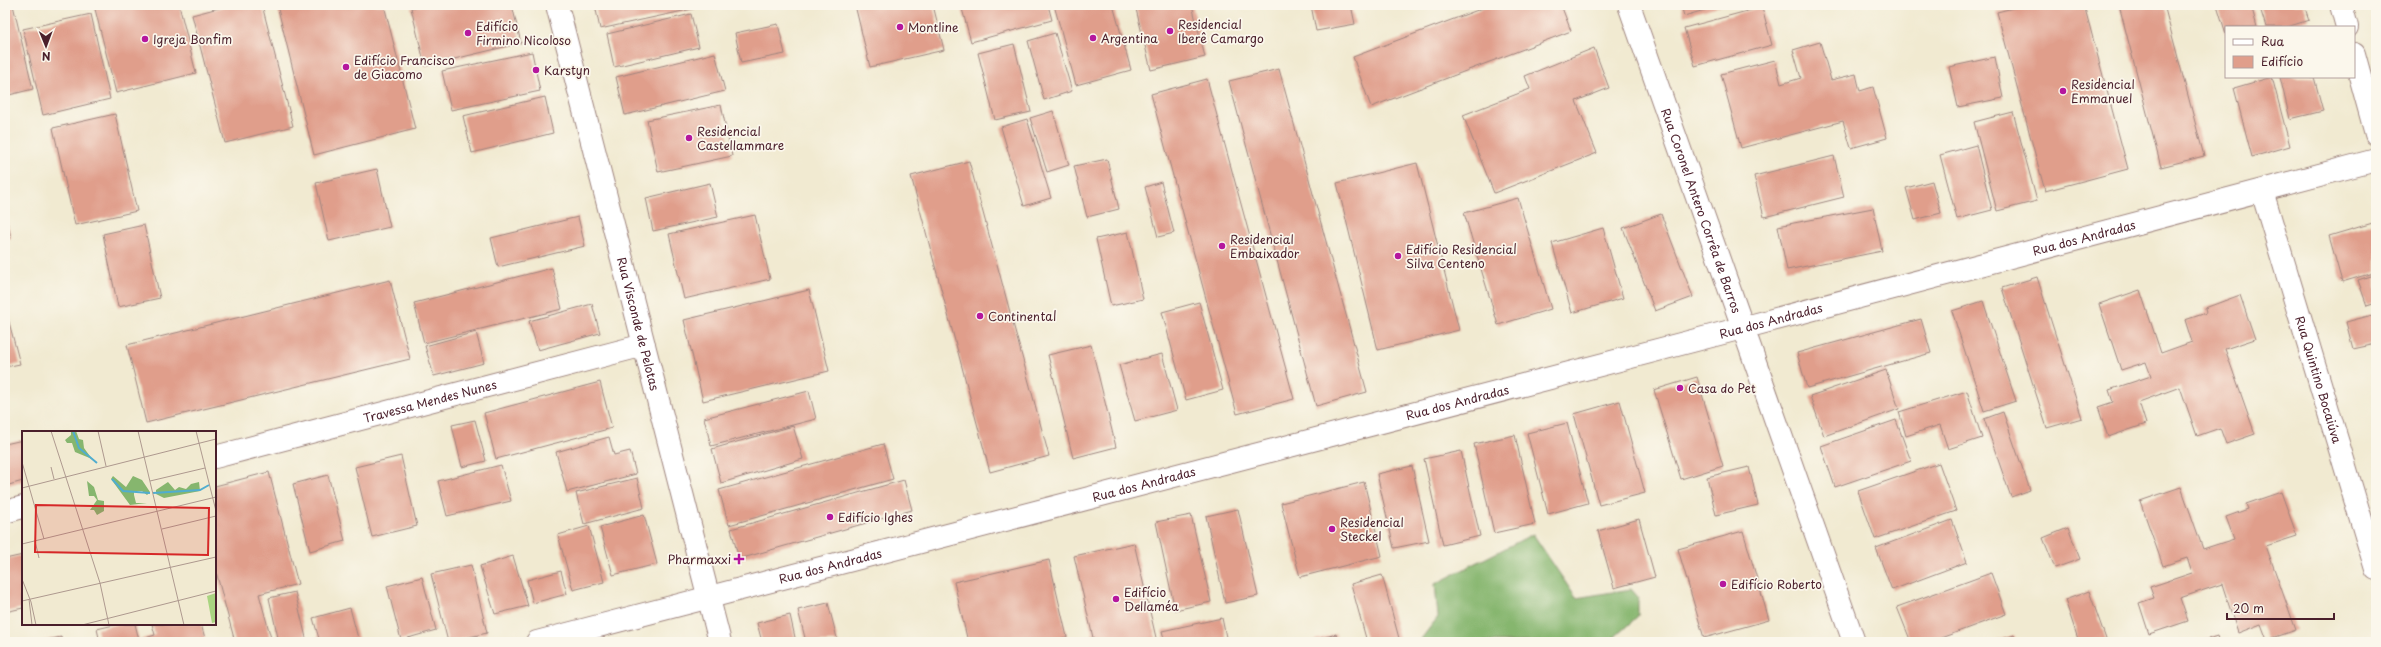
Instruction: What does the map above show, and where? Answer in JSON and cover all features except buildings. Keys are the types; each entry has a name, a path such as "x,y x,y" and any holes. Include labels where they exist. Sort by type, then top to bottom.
{"street":[{"name":"Rua Visconde de Pelotas","path":"557,5 720,642"},
{"name":"Rua Coronel Antero Corrêa de Barros","path":"1629,5 1854,642"},
{"path":"2341,5 2347,26"},
{"path":"2355,58 2376,134"},
{"name":"Rua dos Andradas","path":"537,642 1742,328 2376,160"},
{"name":"Rua Quintino Bocaiúva","path":"2262,191 2376,569"},
{"name":"Travessa Mendes Nunes","path":"216,457 644,345"},
{"path":"5,512 22,507"}],"green space":[{"path":"1533,534 1576,598 1631,589 1638,597 1638,616 1609,642 1422,642 1421,639 1438,617 1435,584"}],"place":[{"name":"Montline","path":"900,27"},
{"name":"Residencial Iberê Camargo","path":"1170,31"},
{"name":"Edifício Firmino Nicoloso","path":"468,33"},
{"name":"Argentina","path":"1093,38"},
{"name":"Igreja Bonfim","path":"145,39"},
{"name":"Edifício Francisco de Giacomo","path":"346,67"},
{"name":"Karstyn","path":"536,70"},
{"name":"Residencial Emmanuel","path":"2063,91"},
{"name":"Residencial Castellammare","path":"689,138"},
{"name":"Residencial Embaixador","path":"1222,246"},
{"name":"Edifício Residencial Silva Centeno","path":"1398,256"},
{"name":"Continental","path":"980,316"},
{"name":"Casa do Pet","path":"1680,388"},
{"name":"Edifício Ighes","path":"830,517"},
{"name":"Residencial Steckel","path":"1332,529"},
{"name":"Pharmaxxi","path":"739,559"},
{"name":"Edifício Roberto","path":"1723,584"},
{"name":"Edifício Dellaméa","path":"1116,599"}]}
